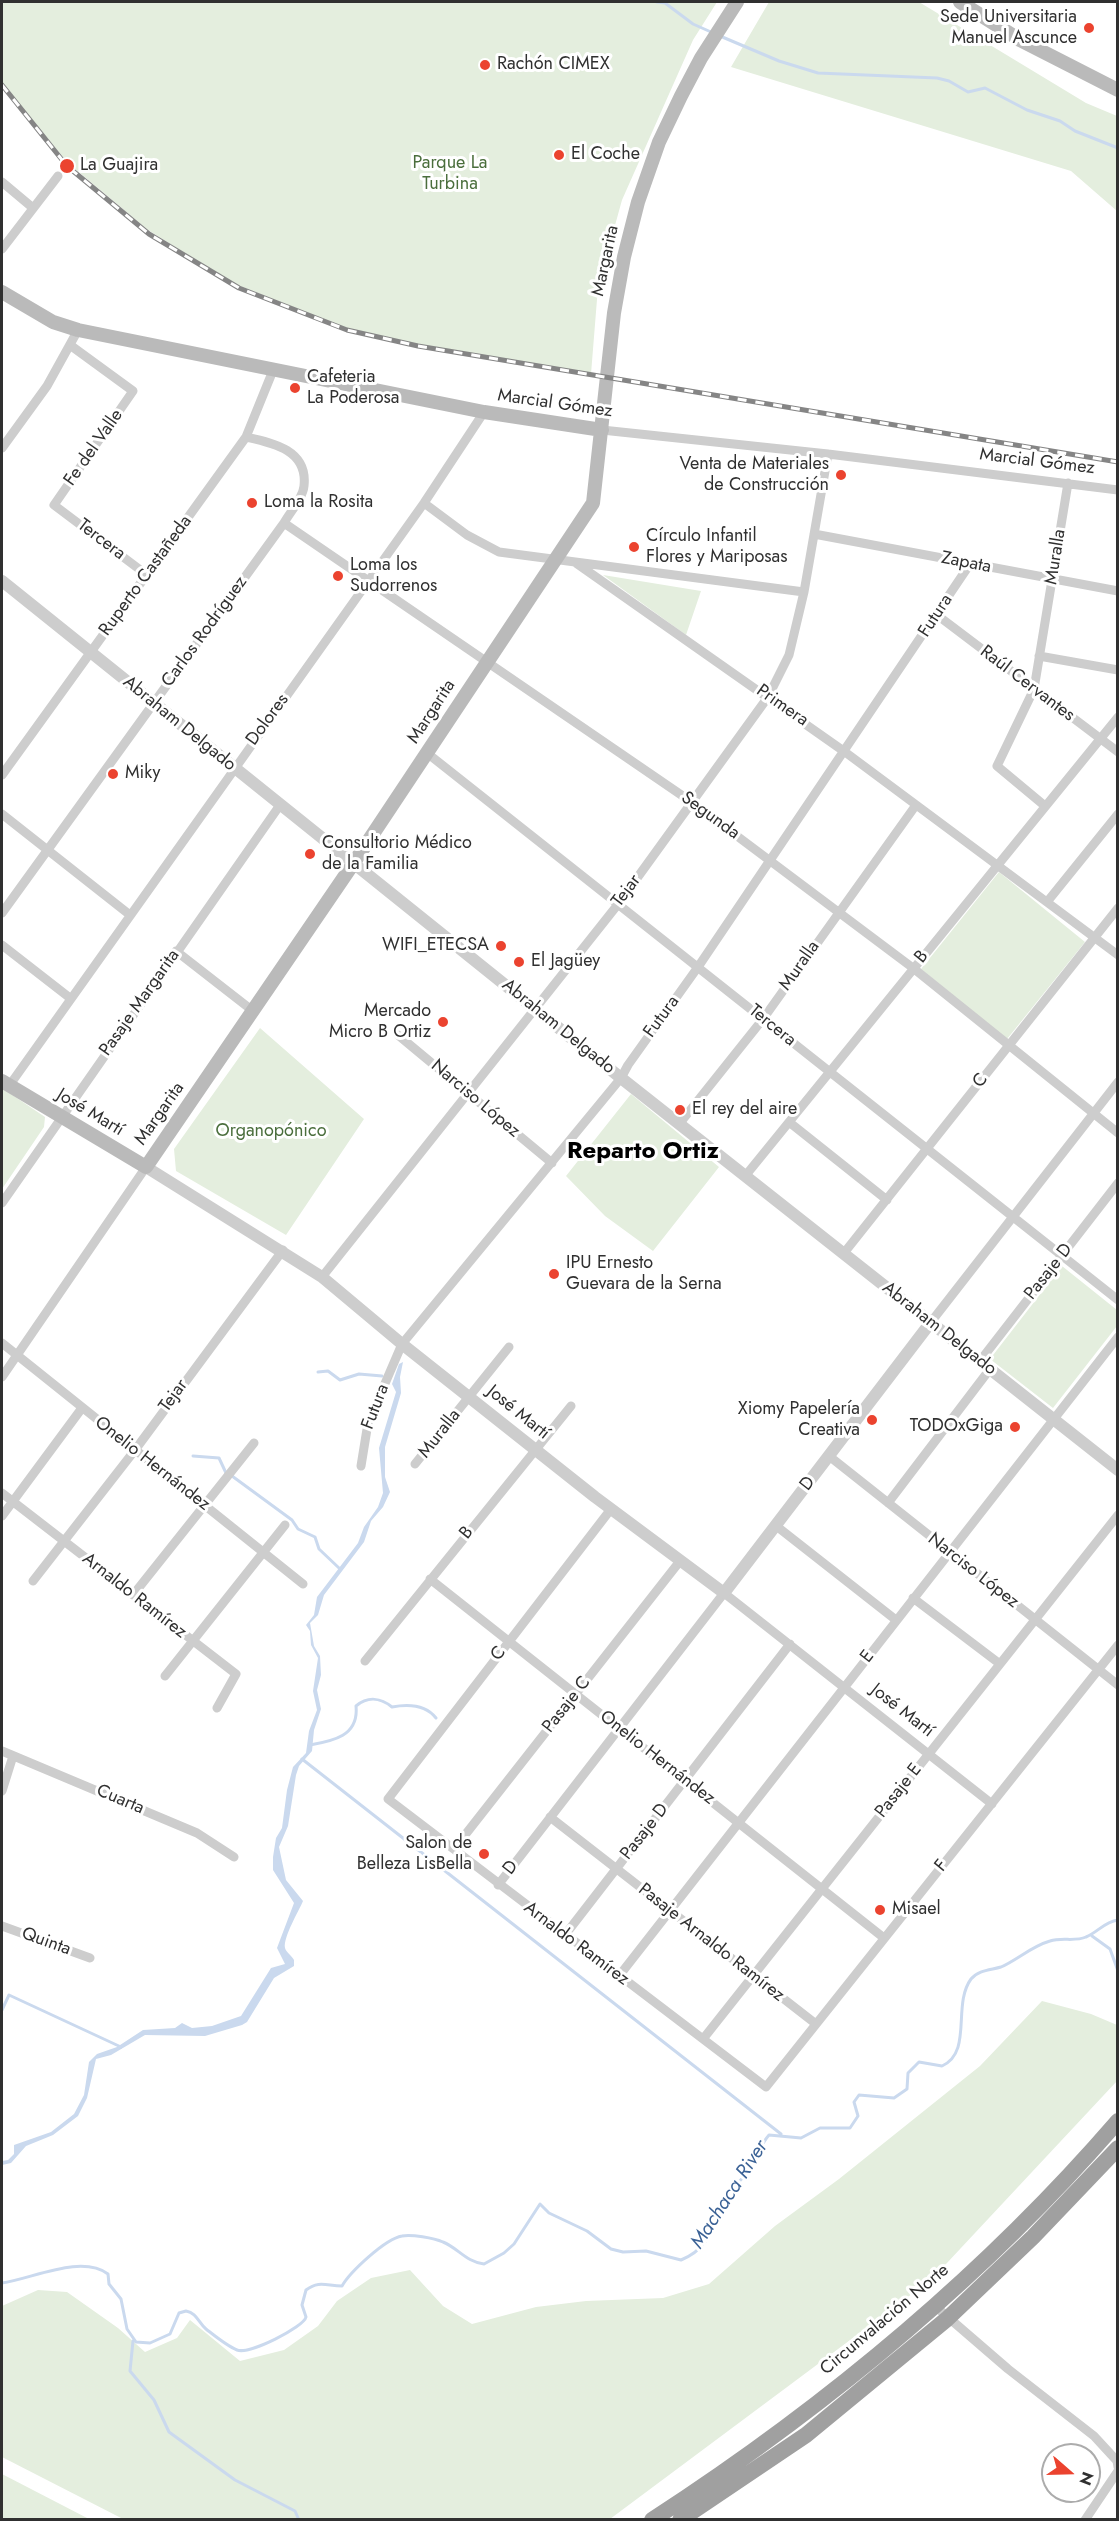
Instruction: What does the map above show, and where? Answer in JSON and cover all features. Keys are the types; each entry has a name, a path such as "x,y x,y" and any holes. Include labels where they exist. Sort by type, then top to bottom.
{"highway":[{"name":"Circunvalación Norte","path":"652,2520 799,2416 935,2306 1011,2236 1118,2121"},
{"name":"Circunvalación Norte","path":"680,2520 806,2435 947,2319 1033,2237 1118,2148"}],"main road":[{"name":"Margarita","path":"146,1167 558,560 593,503 614,313 624,257 638,202 659,142 715,36 736,2"},
{"path":"960,2 1020,40 1118,90"},
{"name":"Marcial Gómez","path":"2,292 53,322 78,330 484,412 602,430"},
{"name":"José Martí","path":"5,1083 146,1167"}],"street":[{"path":"2,249 58,176"},
{"path":"2,182 33,208"},
{"path":"2,448 47,386 78,330"},
{"name":"Fe del Valle","path":"54,505 134,391 70,345"},
{"name":"Ruperto Castañeda","path":"2,775 246,436 274,368"},
{"name":"Dolores","path":"5,1083 130,915 424,503 484,412"},
{"name":"Marcial Gómez","path":"602,430 828,454 1118,490"},
{"name":"Carlos Rodríguez","path":"2,913 284,523 301,495 304,486 301,463 291,452 279,444 246,436"},
{"name":"Tejar","path":"322,1277 469,1095 619,903 768,697 789,655 804,592 828,454"},
{"name":"Muralla","path":"1045,806 997,766 1034,689 1068,483"},
{"name":"Primera","path":"424,503 467,535 499,552 576,562 845,752 1118,956"},
{"name":"Tercera","path":"54,505 147,575"},
{"name":"Segunda","path":"284,523 693,803 913,968 1008,1047 1118,1133"},
{"name":"Zapata","path":"814,534 1118,591"},
{"path":"576,562 804,592"},
{"name":"Futura","path":"361,1466 368,1424 402,1344 621,1078 771,861 970,564"},
{"name":"Abraham Delgado","path":"2,581 621,1078 1118,1470"},
{"name":"Raúl Cervantes","path":"937,615 1118,752"},
{"path":"1039,657 1118,670"},
{"name":"B","path":"746,1175 1118,717"},
{"name":"Tercera","path":"427,753 1118,1299"},
{"name":"Pasaje Margarita","path":"2,1203 280,805"},
{"name":"Muralla","path":"680,1123 763,1019 916,805"},
{"path":"2,814 130,915"},
{"path":"1047,902 1118,814"},
{"name":"C","path":"844,1253 1118,908"},
{"path":"2,945 70,998"},
{"path":"176,951 253,1011"},
{"name":"Narciso López","path":"398,1035 552,1163"},
{"name":"D","path":"498,1885 1118,1082"},
{"path":"789,1122 887,1200"},
{"name":"José Martí","path":"146,1167 283,1250 322,1277 535,1450 790,1644 992,1804"},
{"name":"Margarita","path":"2,1377 146,1167"},
{"name":"Pasaje D","path":"980,1360 1118,1183"},
{"name":"Tejar","path":"33,1581 135,1450 283,1250"},
{"name":"E","path":"619,1977 1118,1337"},
{"name":"Onelio Hernández","path":"2,1343 303,1584"},
{"name":"Muralla","path":"416,1464 509,1347"},
{"path":"888,1503 990,1369"},
{"name":"B","path":"365,1661 571,1406"},
{"path":"2,1516 82,1408"},
{"path":"133,1595 254,1443"},
{"name":"Narciso López","path":"829,1456 1118,1686"},
{"name":"Arnaldo Ramírez","path":"2,1493 236,1674 217,1708"},
{"name":"C","path":"388,1799 611,1509"},
{"name":"Pasaje E","path":"703,2039 1118,1515"},
{"path":"165,1676 285,1525"},
{"path":"775,1525 896,1620"},
{"name":"Pasaje C","path":"454,1850 680,1561"},
{"name":"Onelio Hernández","path":"430,1579 884,1938"},
{"path":"913,1598 1000,1664"},
{"name":"Pasaje D","path":"565,1935 790,1644"},
{"name":"F","path":"766,2087 1118,1645"},
{"name":"Cuarta","path":"2,1751 198,1833 234,1857"},
{"path":"2,1791 13,1756"},
{"name":"Arnaldo Ramírez","path":"388,1799 766,2087"},
{"name":"Pasaje Arnaldo Ramírez","path":"550,1817 816,2024"},
{"name":"Quinta","path":"2,1926 90,1958"},
{"path":"935,2306 947,2319 1100,2441 1117,2461 1118,2469 1085,2520"}],"green space":[{"name":"Parque La Turbina","path":"2,2 717,2 693,40 622,200 598,287 591,374 399,342 344,327 235,284 148,230 68,163 2,83"},
{"path":"769,2 919,2 1086,103 1117,116 1117,211 1071,171 731,67"},
{"path":"603,575 701,591 686,635"},
{"path":"999,872 1085,942 1007,1039 921,969"},
{"name":"Organopónico","path":"260,1028 364,1119 286,1235 176,1171 174,1149"},
{"path":"2,1088 45,1117 44,1127 2,1189"},
{"path":"631,1094 719,1167 653,1251 605,1216 566,1176"},
{"path":"1062,1266 1117,1310 1117,1326 1053,1408 990,1359"},
{"path":"1042,2001 1091,2014 1117,2025 1117,2081 932,2279 610,2519 123,2519 2,2457 2,2306 38,2290 67,2292 118,2328 145,2352 177,2338 190,2320 240,2361 284,2350 318,2326 337,2301 371,2278 410,2270 443,2306 472,2324 536,2307 586,2301 663,2298 709,2284 775,2226 839,2179 980,2066"},
{"path":"2,2474 89,2519 2,2519"}],"water":[{"path":"403,1362 400,1377 401,1393 385,1447 385,1477 390,1492 383,1507 371,1521 364,1542 324,1595 318,1615 310,1623 314,1646 320,1656 321,1675 317,1690 321,1709 314,1730 312,1751 299,1766 296,1775 288,1826 279,1847 286,1880 303,1901 285,1943 286,1950 294,1960 294,1966 274,1978 247,2022 242,2025 205,2036 145,2035 111,2055 96,2059 87,2098 78,2116 53,2135 26,2146 11,2163 2,2165 2,2161 8,2160 14,2154 14,2145 51,2132 74,2114 84,2095 89,2062 97,2054 117,2047 143,2030 175,2028 182,2023 192,2028 212,2026 241,2016 271,1968 285,1964 277,1948 294,1903 273,1870 273,1857 276,1838 282,1828 287,1790 293,1767 306,1753 309,1731 317,1710 313,1691 318,1658 311,1645 310,1631 306,1625 314,1615 317,1597 358,1543 364,1527 378,1507 383,1493 379,1448 396,1392 392,1384 399,1364"}],"waterway":[{"path":"657,2 665,3 693,24 711,32"},
{"path":"720,36 779,61 818,73 937,78 949,81 968,92 985,88 1027,110 1060,121 1075,131 1118,148"},
{"path":"318,1372 328,1371 340,1380 359,1374 382,1376"},
{"path":"193,1456 219,1458 226,1473"},
{"path":"232,1476 292,1520 298,1529 315,1537 319,1549 339,1568"},
{"path":"310,1745 343,1735 353,1724 356,1706 365,1701 379,1700 392,1707 410,1705 427,1710 436,1718"},
{"path":"302,1759 781,2134"},
{"name":"Machaca River","path":"2,2283 71,2267 97,2268 108,2274 109,2284 121,2299 127,2329 136,2342 150,2343 170,2334 179,2313 186,2311 193,2314 206,2329 225,2343 237,2350 243,2350 264,2344 296,2327 306,2317 302,2305 306,2290 319,2284 342,2286 369,2257 395,2238 411,2236 439,2241 472,2261 484,2264 504,2253 514,2244 540,2204 549,2213 587,2231 611,2249 623,2252 646,2251 681,2260 691,2255 705,2242 726,2196 748,2171 769,2135 801,2138 820,2128 850,2128 858,2116 854,2102 859,2095 894,2098 907,2089 908,2073 919,2062 942,2066 951,2059 960,2039 966,1990 974,1976 1001,1967 1043,1943 1082,1938 1118,1920"},
{"path":"1092,1936 1110,1949 1118,1971"},
{"path":"2,2010 9,1995 121,2047"},
{"path":"133,2341 130,2371 154,2400 169,2432 235,2480 295,2511 299,2520"}],"railway":[{"path":"2,85 67,166 149,234 239,288 347,330 418,346 1118,462"}],"place":[{"name":"Sede Universitaria Manuel Ascunce","path":"1089,28"},
{"name":"Rachón CIMEX","path":"485,65"},
{"name":"El Coche","path":"559,155"},
{"name":"La Guajira","path":"67,166"},
{"name":"Cafeteria La Poderosa","path":"295,388"},
{"name":"Venta de Materiales de Construcción","path":"841,475"},
{"name":"Loma la Rosita","path":"252,503"},
{"name":"Círculo Infantil Flores y Mariposas","path":"634,547"},
{"name":"Loma los Sudorrenos","path":"338,576"},
{"name":"Miky","path":"113,774"},
{"name":"Consultorio Médico de la Familia","path":"310,854"},
{"name":"WIFI_ETECSA","path":"501,946"},
{"name":"El Jagüey","path":"519,962"},
{"name":"Mercado Micro B Ortiz","path":"443,1022"},
{"name":"El rey del aire","path":"680,1110"},
{"name":"IPU Ernesto Guevara de la Serna","path":"554,1274"},
{"name":"Xiomy Papelería Creativa","path":"872,1420"},
{"name":"TODOxGiga","path":"1015,1427"},
{"name":"Salon de Belleza LisBella","path":"484,1854"},
{"name":"Misael","path":"880,1910"}],"district":[{"name":"Reparto Ortiz","path":"643,1152"}]}
